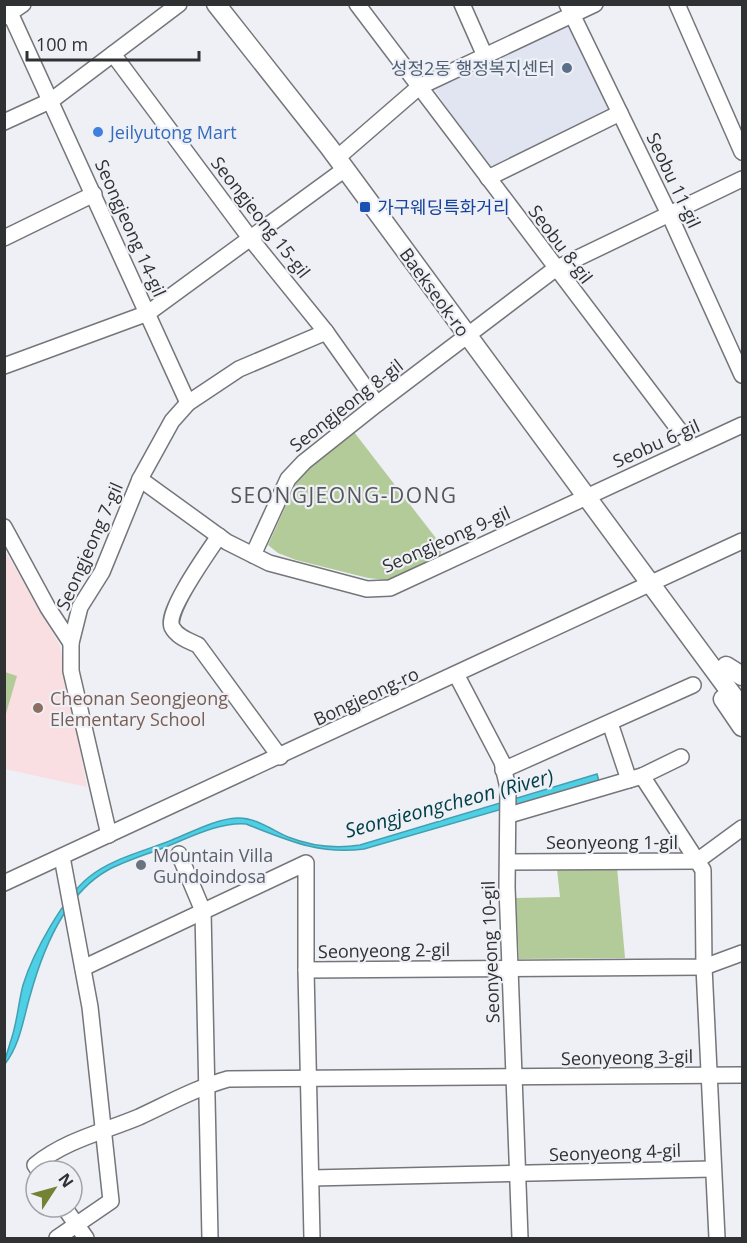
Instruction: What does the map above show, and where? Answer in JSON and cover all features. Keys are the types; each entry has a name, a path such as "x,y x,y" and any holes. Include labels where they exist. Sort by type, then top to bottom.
{"main road":[{"name":"Baekseok-ro","path":"216,4 341,163 650,583 732,670 742,689"},
{"name":"Baekseok-ro","path":"732,670 742,708"},
{"path":"732,670 717,686 723,700 742,728"}],"street":[{"path":"4,122 52,100 179,4"},
{"name":"Seobu 8-gil","path":"357,4 555,269 692,447"},
{"path":"462,4 485,56"},
{"path":"4,366 148,313 250,238 341,163 419,87 485,56 569,10 595,4"},
{"path":"676,4 742,152"},
{"name":"Seongjeong 14-gil","path":"11,10 188,403"},
{"name":"Seobu 11-gil","path":"569,10 669,214 742,375"},
{"name":"Seongjeong 15-gil","path":"113,54 250,238 326,332 377,404"},
{"path":"488,178 620,113"},
{"name":"Seongjeong 8-gil","path":"253,555 288,479 304,462 377,404 555,269 742,179"},
{"path":"4,238 94,194"},
{"name":"Seongjeong 7-gil","path":"109,835 71,671 71,643 80,607 102,572 140,479 172,421 188,403 238,369 326,332"},
{"name":"Seobu 6-gil","path":"585,496 742,425"},
{"name":"Seongjeong 9-gil","path":"140,479 219,536 253,555 269,562 368,589 390,588 585,496"},
{"path":"4,527 48,608 71,643"},
{"path":"219,536 178,602 170,619 171,626 179,636 198,645 280,757"},
{"name":"Bongjeong-ro","path":"4,883 457,676 742,541"},
{"name":"Seonyeong 10-gil","path":"457,676 503,770 508,788 512,1078 519,1174 520,1239"},
{"path":"503,770 693,684"},
{"path":"610,723 635,778 703,870 704,967 717,1239"},
{"path":"509,815 635,778 681,757"},
{"name":"Seonyeong 1-gil","path":"508,862 696,861 742,828"},
{"path":"179,854 203,911 210,1239"},
{"path":"57,1239 111,1201 90,1008 62,857"},
{"name":"Seonyeong 2-gil","path":"83,968 306,863 306,970 704,967 742,953"},
{"path":"306,970 312,1239"},
{"name":"Seonyeong 3-gil","path":"43,1159 103,1130 206,1086 228,1079 742,1075"},
{"name":"Seonyeong 4-gil","path":"311,1178 712,1169"},
{"path":"72,1219 86,1239"}],"shaded area":[{"path":"563,25 572,28 610,106 607,112 499,167 487,166 435,90 437,83"},
{"name":"Cheonan Seongjeong Elementary School","path":"4,549 60,646 87,787 5,769"}],"green space":[{"path":"354,432 442,546 440,557 387,580 368,578 296,560 278,553 268,545 298,479 316,459"},
{"path":"4,672 17,676 5,717"},
{"path":"617,867 625,958 519,959 516,898 560,897 557,869"}],"water":[{"path":"597,774 599,781 364,849 318,848 289,841 246,824 235,824 204,832 108,870 93,880 79,894 57,926 41,961 18,1040 5,1064 23,985 41,942 59,912 79,886 98,870 108,865 212,823 237,818 257,822 305,843 332,847 360,845"}],"place":[{"name":"성정2동 행정복지센터","path":"567,68"},
{"name":"Jeilyutong Mart","path":"98,132"},
{"name":"가구웨딩특화거리","path":"365,207"},
{"name":"Cheonan Seongjeong Elementary School","path":"38,708"},
{"name":"Mountain Villa Gundoindosa","path":"141,865"}],"district":[{"name":"SEONGJEONG-DONG","path":"344,495"}],"water label":[{"name":"Seongjeongcheon (River)","path":"449,803"}]}
